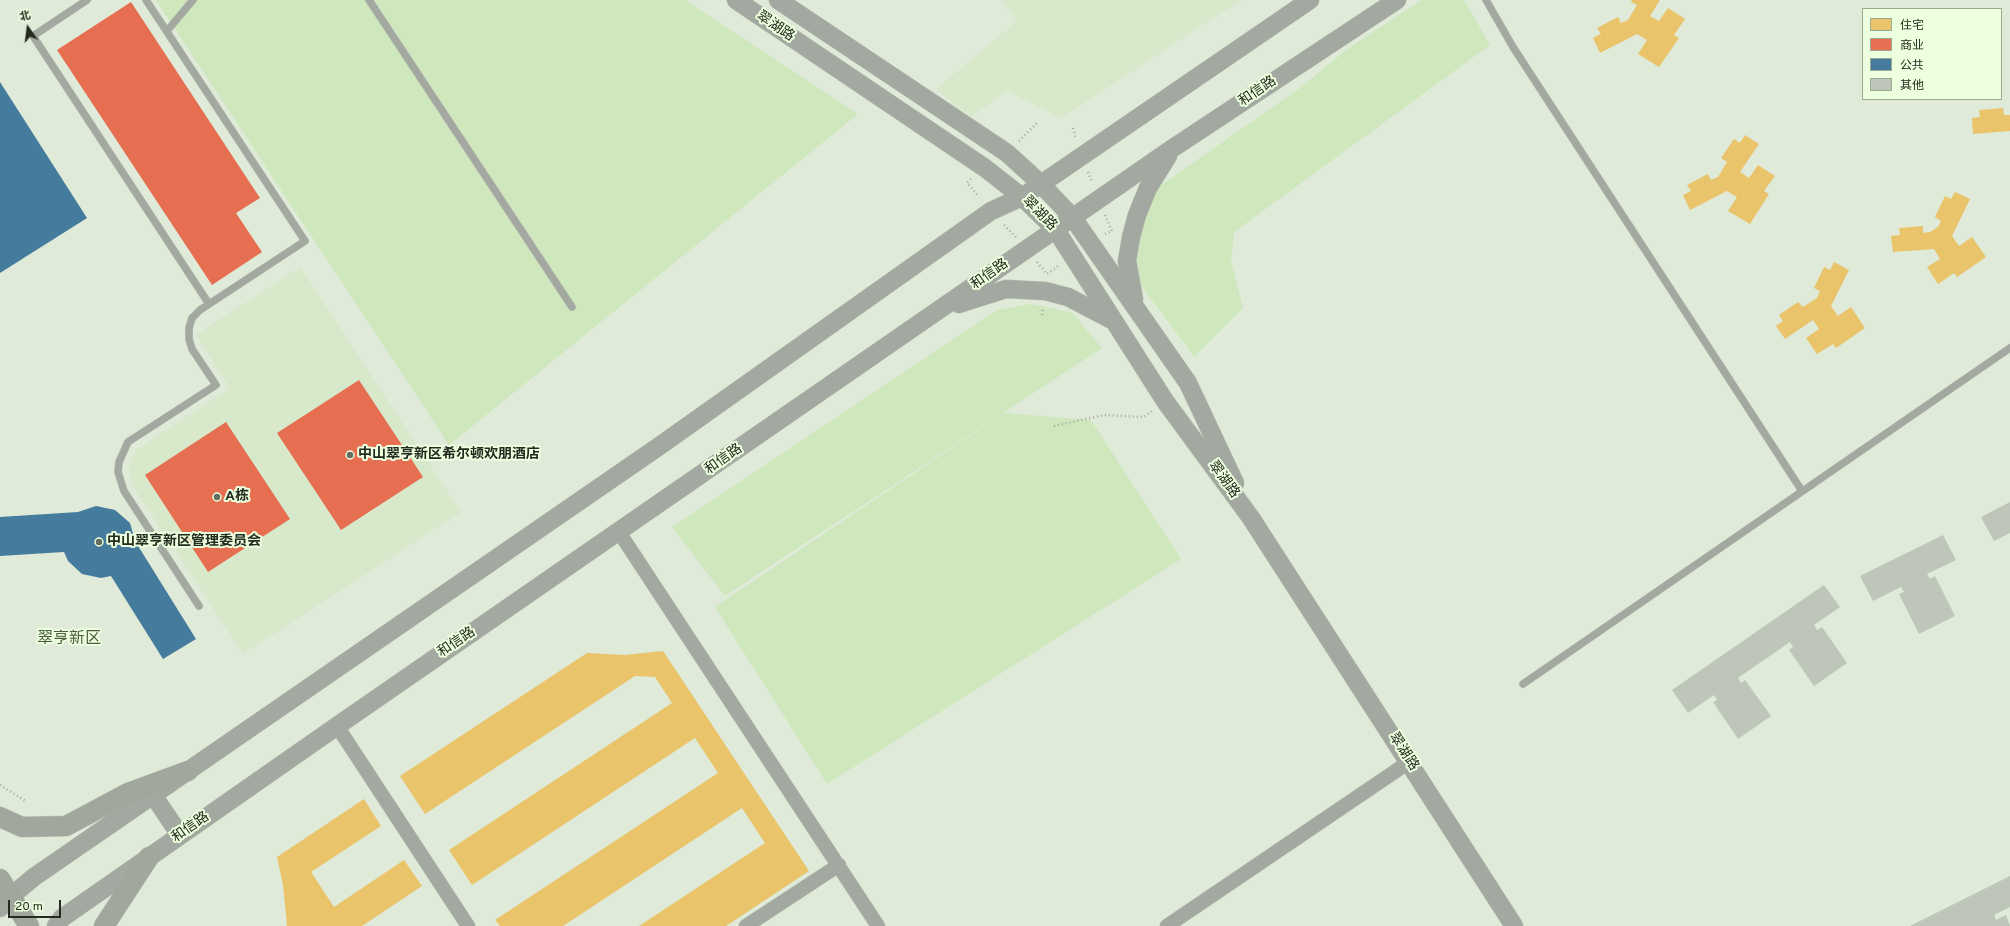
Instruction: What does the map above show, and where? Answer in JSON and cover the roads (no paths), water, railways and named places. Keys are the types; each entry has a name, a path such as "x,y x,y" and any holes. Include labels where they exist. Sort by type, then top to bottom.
{"main road":[{"path":"0,817 22,827 66,826 128,792 188,771"},
{"path":"104,926 149,857"},
{"path":"0,879 5,902 29,926"}],"street":[{"name":"翠湖路","path":"736,0 985,168 1022,197 1056,230 1165,401 1251,518 1514,926"},
{"name":"翠湖路","path":"778,0 1007,152 1041,184 1073,218 1136,305 1188,382 1251,518"},
{"path":"5,902 34,877 658,447 991,211 1022,197 1310,0"},
{"name":"和信路","path":"56,926 62,918 180,835 941,310 1173,148 1397,0"},
{"path":"1136,305 1129,278 1127,261 1131,237 1137,215 1148,188 1173,148"},
{"path":"941,310 1006,289 1032,290 1045,291 1068,297 1114,322"},
{"path":"619,532 878,926"},
{"path":"337,726 468,926"},
{"path":"1167,926 1409,762"},
{"path":"153,795 180,835"},
{"path":"746,926 839,865"}],"lane":[{"path":"87,0 33,36 209,304"},
{"path":"146,0 305,241 200,310 192,318 188,339 192,349 216,385 128,442 122,452 118,472 124,491 199,606"},
{"path":"167,31 192,0"},
{"path":"369,0 572,307"},
{"path":"1486,0 1513,48 1802,491"},
{"path":"1524,684 2010,348"}],"place":[{"name":"中山翠亨新区希尔顿欢朋酒店","path":"350,455"},
{"name":"A栋","path":"217,497"},
{"name":"中山翠亨新区管理委员会","path":"99,542"}],"district":[{"name":"翠亨新区","path":"69,640"}]}
